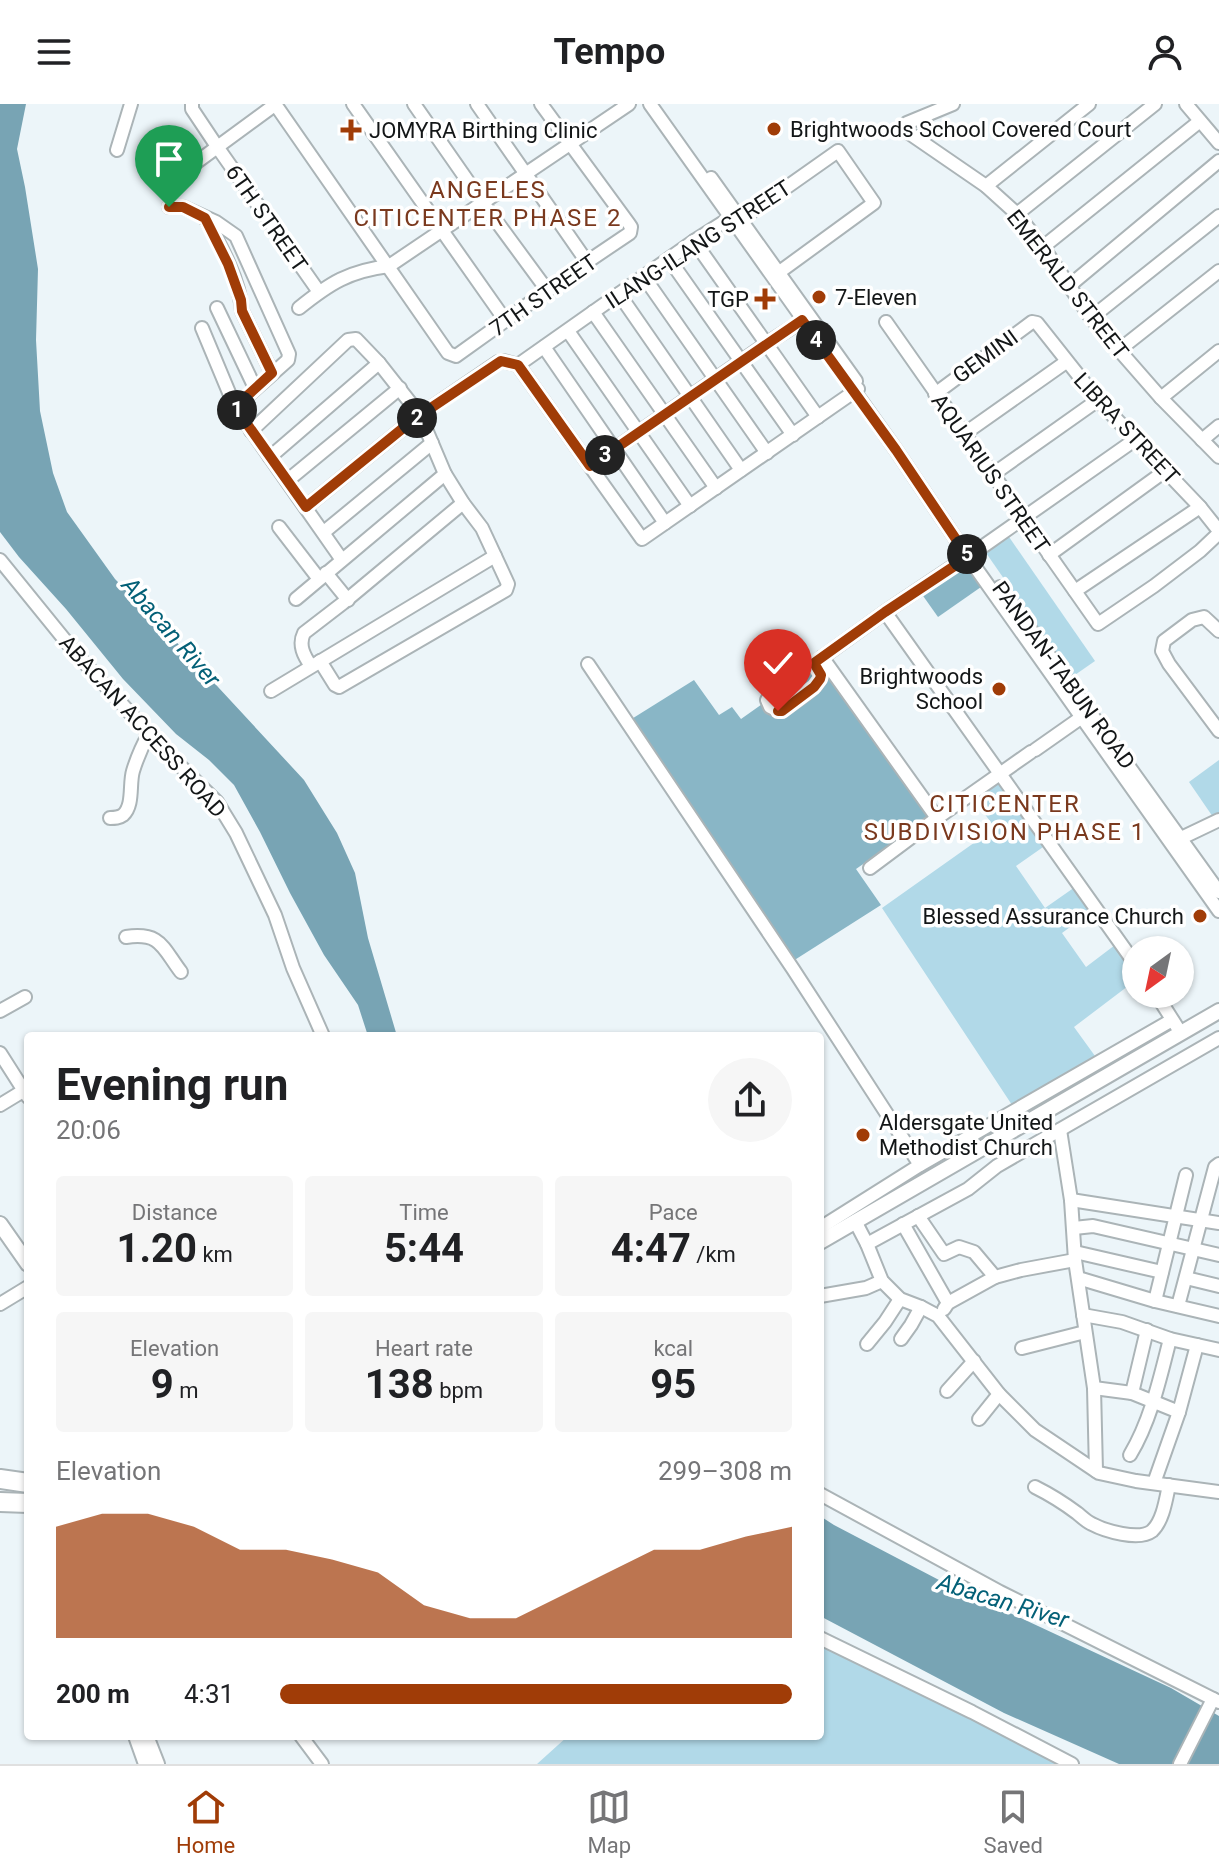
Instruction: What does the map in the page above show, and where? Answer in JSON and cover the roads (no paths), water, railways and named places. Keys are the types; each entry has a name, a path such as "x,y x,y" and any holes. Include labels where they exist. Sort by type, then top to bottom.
{"highway":[{"path":"0,1479 24,1482"},
{"path":"0,1502 24,1503"}],"main road":[{"path":"824,1235 855,1221 1040,1105 1109,1075 1145,1045 1176,1026 1219,1011"},
{"path":"0,1224 24,1258"},
{"path":"137,1740 146,1764"},
{"path":"148,1740 157,1764"}],"street":[{"path":"117,150 131,104"},
{"name":"6TH STREET","path":"192,104 192,109 218,148 319,292"},
{"path":"171,181 276,104 389,266"},
{"path":"353,104 505,320"},
{"path":"414,104 547,290"},
{"path":"477,104 587,262"},
{"path":"541,104 569,144"},
{"path":"299,308 319,292 354,273 389,266 629,104"},
{"name":"PANDAN-TABUN ROAD","path":"650,104 776,275 1176,840 1219,911"},
{"name":"PANDAN-TABUN ROAD","path":"658,104 734,217"},
{"name":"EMERALD STREET","path":"953,104 907,123 906,131 986,186 1017,214 1091,318 1161,398 1219,457"},
{"path":"986,186 1089,104"},
{"path":"1017,214 1155,104"},
{"path":"1186,104 1219,143"},
{"path":"1043,247 1200,121"},
{"name":"7TH STREET","path":"389,266 448,353 460,355 547,290 628,236 631,230 629,224 569,144"},
{"name":"ILANG-ILANG STREET","path":"518,365 694,241 734,217 750,213 838,151 874,203 776,275"},
{"path":"1069,286 1219,161"},
{"path":"169,207 183,207 216,222 236,236 289,354 288,360 235,407"},
{"path":"1091,318 1219,216"},
{"path":"205,218 228,264 242,311 272,373"},
{"path":"694,241 818,417"},
{"path":"669,259 793,435"},
{"path":"1119,350 1219,271"},
{"path":"644,277 767,453"},
{"path":"619,294 741,470"},
{"path":"217,308 255,388"},
{"path":"593,312 716,488"},
{"path":"590,466 806,318"},
{"name":"AQUARIUS STREET","path":"886,322 1098,624"},
{"name":"GEMINI","path":"935,394 1032,322 1037,323"},
{"name":"LIBRA STREET","path":"1037,323 1098,400 1200,507 1219,532 1200,551 1154,586 1098,624"},
{"path":"202,328 235,407 342,560"},
{"path":"568,331 690,506"},
{"path":"251,431 348,340 353,338 359,341 420,415 445,474 482,528 508,584 506,590 339,687 302,649 304,633 463,503"},
{"path":"544,347 665,523"},
{"path":"1161,398 1219,351"},
{"path":"306,507 402,428 498,362 518,365 642,539 858,390"},
{"path":"964,434 1066,362"},
{"path":"270,457 379,363"},
{"path":"287,481 400,388"},
{"path":"992,475 1098,400"},
{"path":"1202,440 1219,426"},
{"path":"818,660 821,675 818,683 782,711 770,707 767,700 770,695 818,660 885,612 1136,439"},
{"path":"324,532 432,443"},
{"path":"1049,555 1165,471"},
{"path":"296,599 445,474"},
{"path":"1075,591 1200,507"},
{"path":"279,527 348,600"},
{"name":"PANDAN-TABUN ROAD","path":"972,554 1082,717 1219,892"},
{"path":"271,691 495,556"},
{"name":"ABACAN ACCESS ROAD","path":"0,560 51,625 227,816 275,915 293,968 321,1032"},
{"path":"885,612 1122,945"},
{"path":"1219,631 1204,617 1192,620 1164,641 1162,651 1219,731"},
{"path":"818,660 937,818"},
{"path":"588,664 800,979 920,1165"},
{"path":"870,868 1082,717"},
{"path":"110,818 124,814 129,803 132,774 149,734"},
{"path":"1176,840 1219,820"},
{"path":"126,937 141,935 153,938 181,972"},
{"path":"0,1011 25,997"},
{"path":"1165,1008 1176,1026"},
{"path":"867,1244 968,1189 997,1166 1219,1038"},
{"path":"824,1234 920,1165 1040,1105 1100,1062 1145,1045"},
{"path":"0,1053 24,1088"},
{"path":"1100,1062 1109,1075"},
{"path":"0,1105 24,1093"},
{"path":"1060,1130 1094,1388 1096,1471"},
{"path":"1178,1306 1215,1167 1219,1164"},
{"path":"1155,1301 1186,1175"},
{"path":"1071,1200 1219,1223"},
{"path":"918,1216 944,1254"},
{"path":"855,1221 882,1281 900,1299 938,1316 999,1394 1035,1430 1096,1471 1136,1481 1219,1492"},
{"path":"903,1224 948,1303"},
{"path":"1074,1228 1093,1226 1219,1255"},
{"path":"927,1265 959,1247 974,1252 995,1277"},
{"path":"938,1316 948,1303 995,1277 1075,1256 1162,1272"},
{"path":"1078,1278 1219,1316"},
{"path":"1186,1278 1219,1286"},
{"path":"824,1295 857,1290 882,1281"},
{"path":"0,1304 24,1289"},
{"path":"867,1344 900,1299"},
{"path":"901,1339 921,1307"},
{"path":"1083,1315 1122,1322 1170,1339 1219,1350"},
{"path":"1132,1393 1147,1330"},
{"path":"1022,1348 1085,1332"},
{"path":"1130,1455 1142,1436 1170,1339"},
{"path":"1154,1483 1179,1412 1197,1345"},
{"path":"947,1391 974,1361"},
{"path":"1094,1388 1132,1393 1179,1412"},
{"path":"979,1419 999,1394"},
{"path":"1035,1487 1092,1524 1129,1535 1150,1533 1154,1528 1165,1504 1169,1485"},
{"path":"824,1496 1000,1592 1214,1702 1180,1764"},
{"path":"824,1640 1072,1764"},
{"path":"308,1758 322,1764"}],"place":[{"name":"Brightwoods School Covered Court","path":"774,129"},
{"name":"JOMYRA Birthing Clinic","path":"351,130"},
{"name":"7-Eleven","path":"819,297"},
{"name":"TGP","path":"765,299"},
{"name":"Brightwoods School","path":"999,689"},
{"name":"Blessed Assurance Church","path":"1200,916"},
{"name":"Aldersgate United Methodist Church","path":"863,1135"}],"district":[{"name":"ANGELES CITICENTER PHASE 2","path":"488,204"},
{"name":"CITICENTER SUBDIVISION PHASE 1","path":"1005,818"}],"water label":[{"name":"Abacan River","path":"171,632"},
{"name":"Abacan River","path":"1003,1601"}]}
